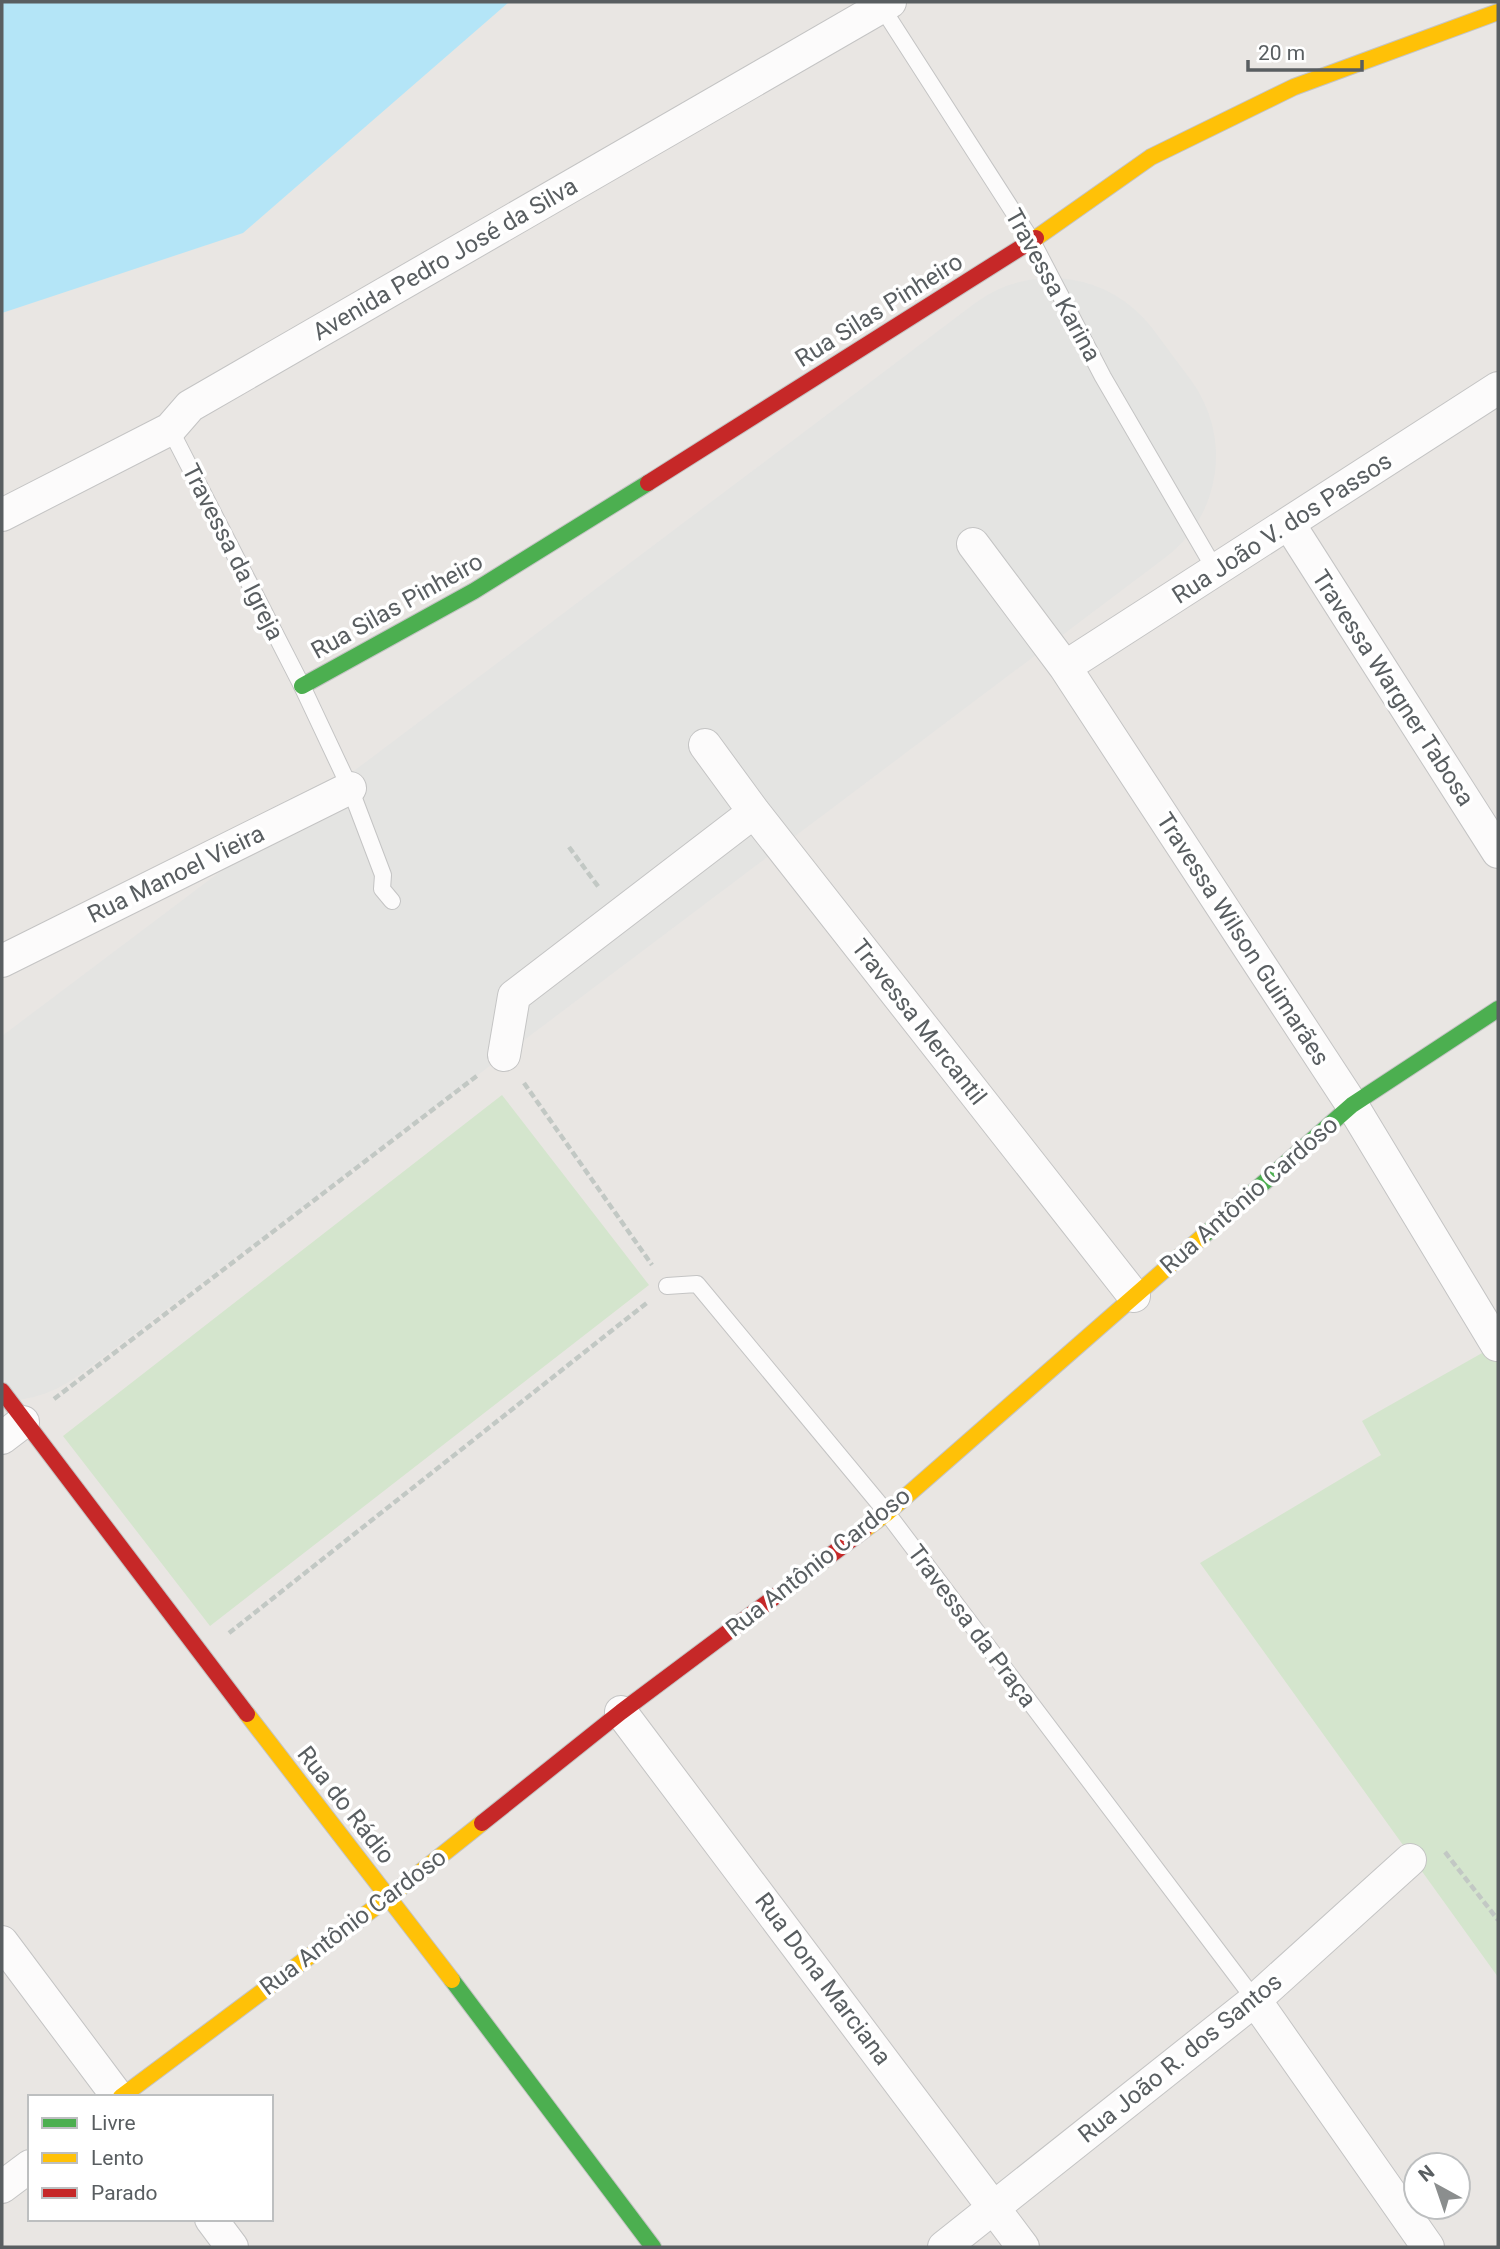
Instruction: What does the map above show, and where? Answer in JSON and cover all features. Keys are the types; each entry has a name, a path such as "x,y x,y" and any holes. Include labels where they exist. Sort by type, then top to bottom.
{"street":[{"name":"Avenida Pedro José da Silva","path":"2,515 170,429 190,407 886,4"},
{"name":"Rua Silas Pinheiro","path":"302,686 474,591 1032,241 1151,157 1294,87 1498,12"},
{"name":"Rua João V. dos Passos","path":"1065,667 1498,388"},
{"name":"Travessa Wargner Tabosa","path":"1289,524 1498,852"},
{"name":"Travessa Wilson Guimarães","path":"973,544 1065,667 1352,1105 1497,1345"},
{"name":"Travessa Mercantil","path":"705,745 754,812 1134,1296"},
{"name":"Rua Manoel Vieira","path":"2,961 350,788"},
{"path":"504,1055 514,996 754,812"},
{"name":"Rua Antônio Cardoso","path":"122,2095 389,1897 621,1712 887,1513 1352,1105 1498,1009"},
{"name":"Rua do Rádio","path":"2,1391 13,1430 201,1655 389,1897 653,2247"},
{"name":"Rua Dona Marciana","path":"621,1712 1023,2247"},
{"name":"Rua João R. dos Santos","path":"944,2247 1255,2000 1410,1860"},
{"path":"2,1942 117,2095"},
{"path":"1255,2000 1428,2247"},
{"path":"2,2187 28,2168"},
{"path":"212,2221 232,2247"}],"lane":[{"name":"Travessa Karina","path":"886,4 1032,241 1103,377 1216,571"},
{"name":"Travessa da Igreja","path":"170,429 302,686 350,788 383,875 382,889 392,901"},
{"name":"Travessa da Praça","path":"667,1286 697,1284 887,1513 1255,2000"}],"path":[{"path":"569,847 619,916"},
{"path":"13,1430 504,1055 667,1286 201,1655"},
{"path":"1410,1860 1441,1846 1498,1920"}],"green space":[{"path":"502,1095 649,1285 210,1626 63,1436"},
{"path":"1498,1344 1498,1977 1200,1563 1381,1455 1362,1421"}],"water":[{"path":"2,2 509,2 243,233 2,313"}],"runway":[{"path":"2,1195 1051,405 1089,456 2,1274"}],"traffic: fast":[{"path":"302,686 474,591 648,483"},
{"path":"1202,1237 1352,1105 1498,1009"},
{"path":"452,1980 653,2247"}],"traffic: slow":[{"path":"1036,238 1151,157 1294,87 1498,12"},
{"path":"864,1530 887,1513 1202,1237"},
{"path":"247,1714 452,1980"},
{"path":"124,2095 389,1897 482,1823"}],"traffic: jam":[{"path":"648,483 1036,238"},
{"path":"2,1391 247,1714"},
{"path":"482,1823 621,1712 864,1530"}]}
